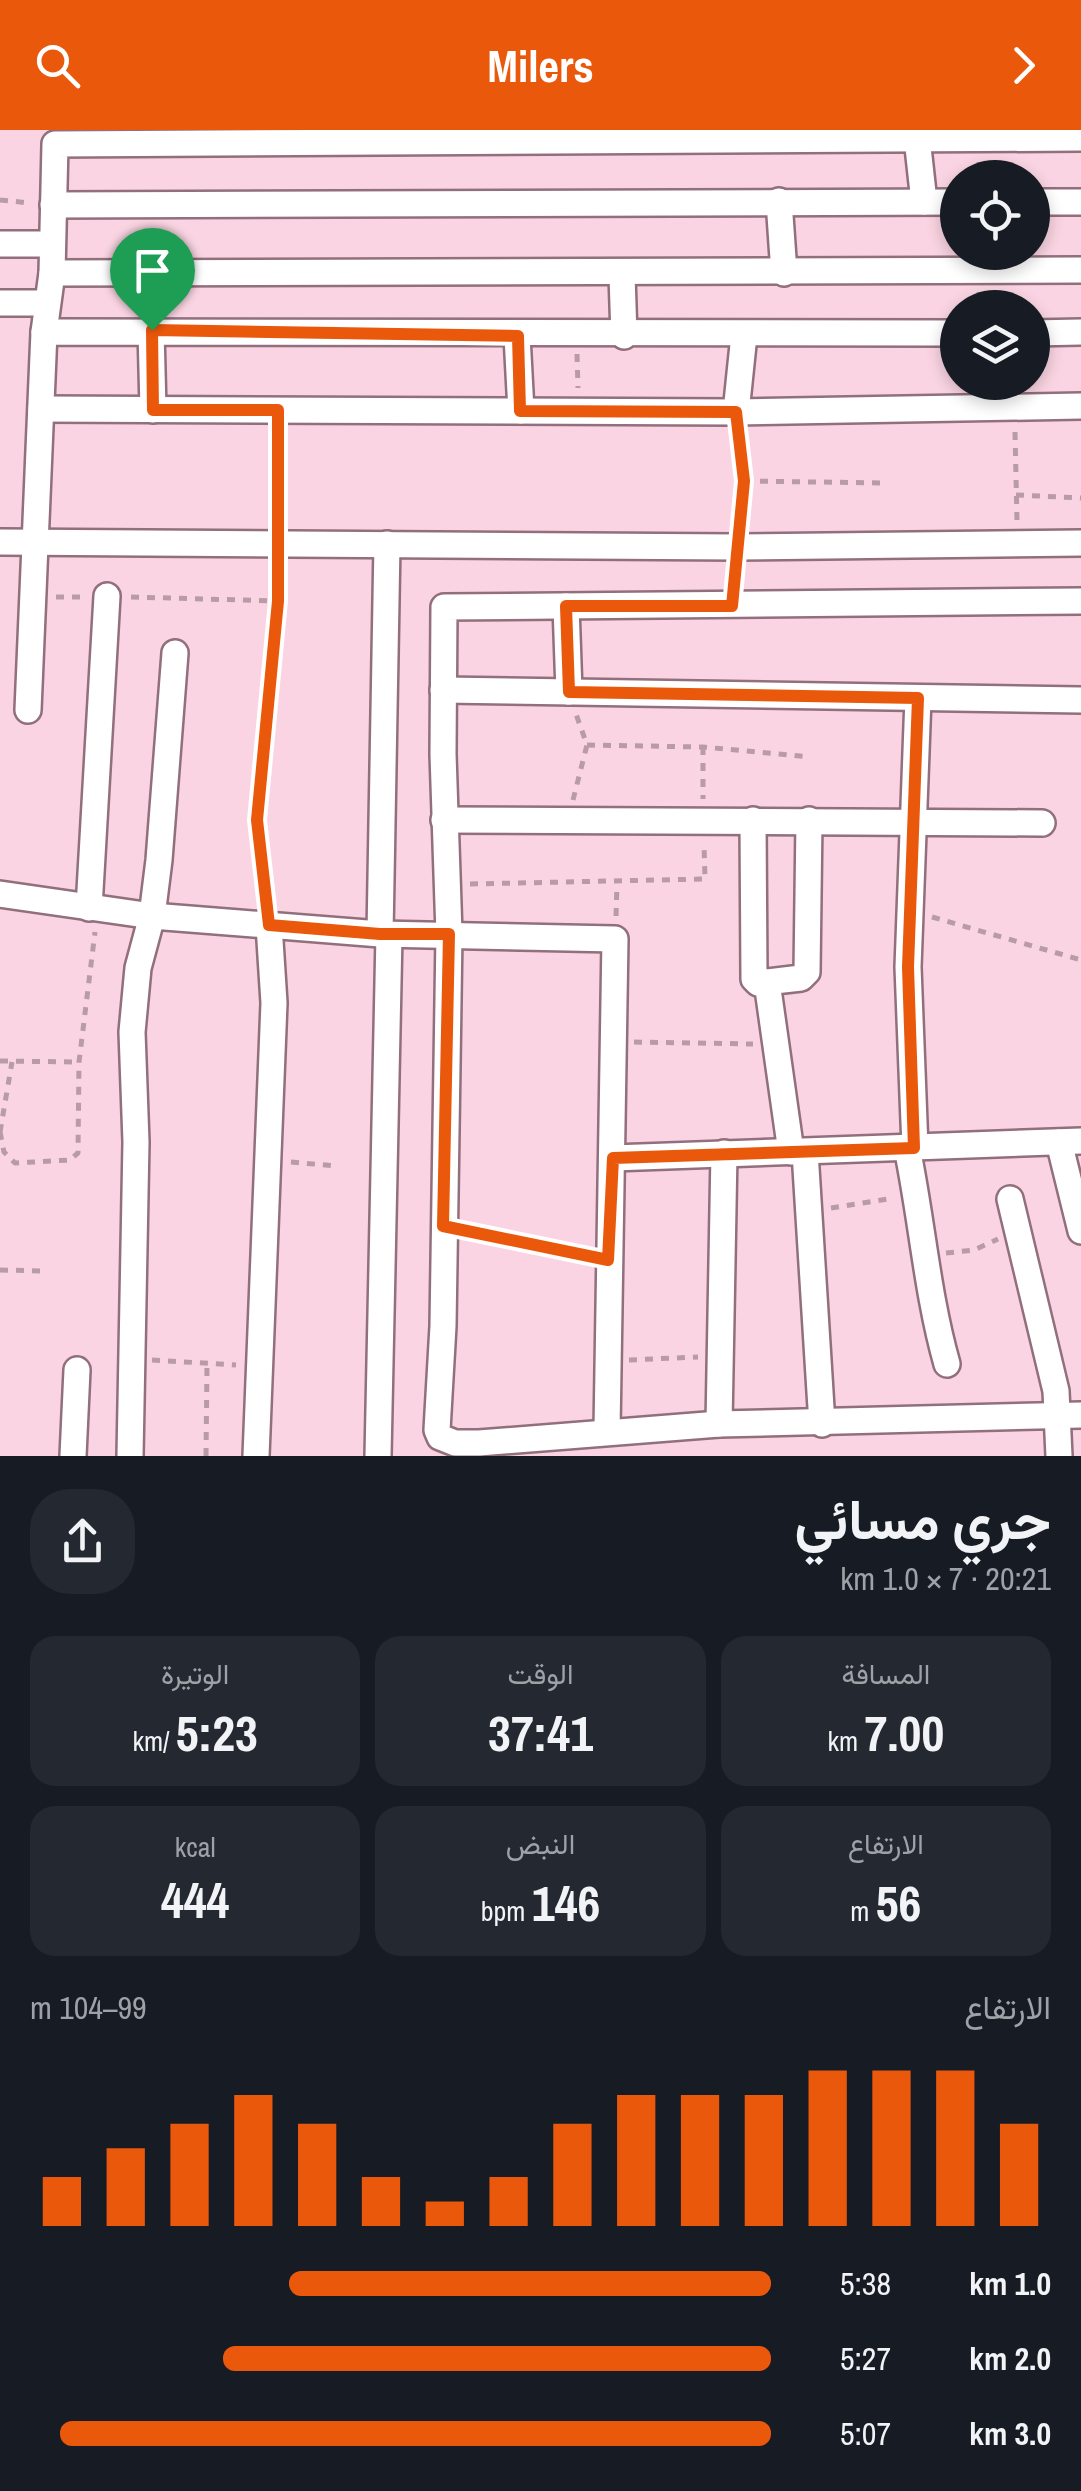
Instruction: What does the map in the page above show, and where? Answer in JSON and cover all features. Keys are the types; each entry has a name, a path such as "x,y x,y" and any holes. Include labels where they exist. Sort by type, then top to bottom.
{"street":[{"path":"917,138 924,202"},
{"path":"28,710 44,332 52,272 55,144 1081,138"},
{"path":"779,202 784,273"},
{"path":"53,205 940,202"},
{"path":"1050,202 1081,202"},
{"path":"0,244 52,244"},
{"path":"52,272 622,274 1081,270"},
{"path":"622,274 624,336"},
{"path":"0,304 47,302"},
{"path":"152,330 153,410"},
{"path":"44,332 518,336 940,333"},
{"path":"1050,332 1081,332"},
{"path":"736,412 744,335"},
{"path":"518,336 520,411"},
{"path":"41,409 736,412 1081,406"},
{"path":"0,542 737,547 1081,543"},
{"path":"378,1456 387,544"},
{"path":"93,909 107,596"},
{"path":"1070,1415 608,1430 478,1450 438,1434 449,934 441,613 448,605 1081,601"},
{"path":"566,606 569,692"},
{"path":"130,1456 136,1142 132,1032 138,968 152,916 175,653"},
{"path":"443,690 1081,700"},
{"path":"918,698 910,910 911,1148 934,1316 946,1364"},
{"path":"444,820 1042,823"},
{"path":"753,820 754,979 767,982 800,978 807,972 809,820"},
{"path":"0,894 152,916 385,934 615,940 608,1430"},
{"path":"256,1456 274,1003 269,925"},
{"path":"767,982 808,1212 822,1424"},
{"path":"613,1158 1070,1142 1081,1231"},
{"path":"719,1424 724,1153"},
{"path":"1010,1199 1070,1415 1058,1456"},
{"path":"73,1456 77,1370"}],"path":[{"path":"577,335 578,411"},
{"path":"1014,409 1016,495 1081,498"},
{"path":"269,925 257,820 278,601 278,410"},
{"path":"736,412 744,481 737,547"},
{"path":"744,481 888,483"},
{"path":"34,597 278,601"},
{"path":"568,818 587,745 703,747 810,757"},
{"path":"446,884 705,880 703,747"},
{"path":"615,940 617,884"},
{"path":"12,1062 0,1132 4,1152 15,1163 76,1158 80,1146 79,1062 93,909"},
{"path":"910,910 1081,960"},
{"path":"611,1042 776,1044"},
{"path":"0,1061 79,1062"},
{"path":"268,1159 336,1166"},
{"path":"808,1212 916,1194"},
{"path":"443,1226 608,1260"},
{"path":"928,1255 974,1250 1018,1233"},
{"path":"0,1270 45,1270"},
{"path":"606,1362 722,1355"},
{"path":"134,1358 207,1365 206,1456"}],"route":[{"path":"152,330 518,336 520,411 736,412 744,481 732,606 566,606 569,692 918,698 908,967 914,1148 613,1158 608,1260 443,1226 449,934 380,934 269,925 257,820 278,601 278,410 153,410 152,330"}]}
